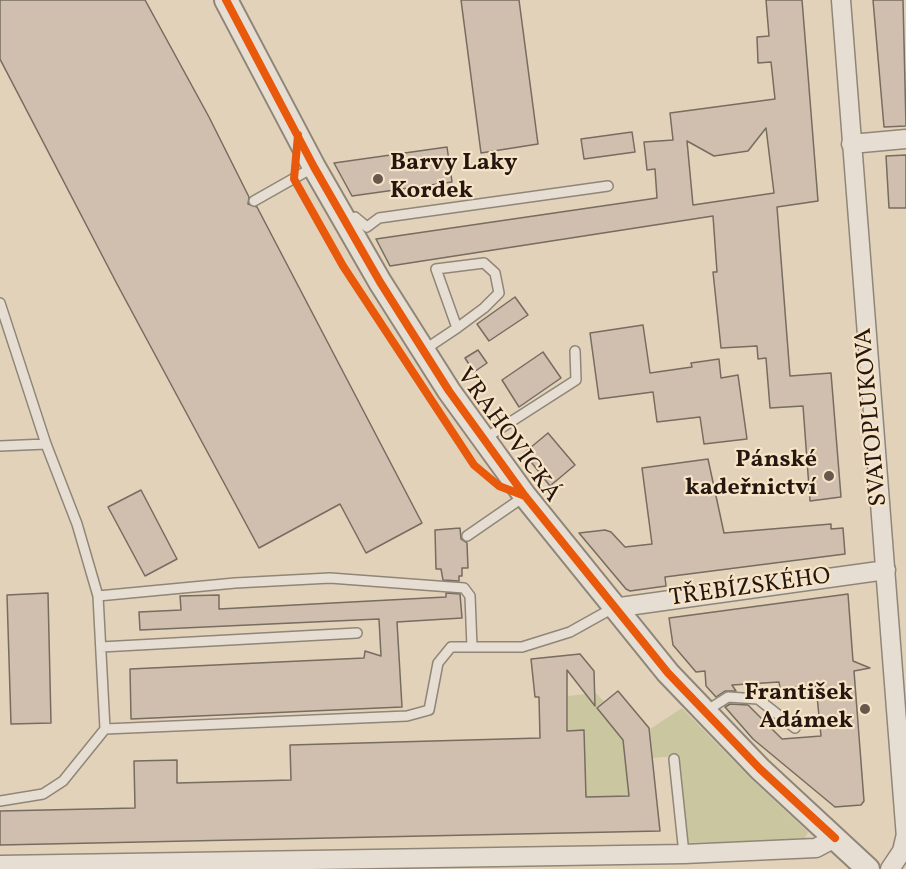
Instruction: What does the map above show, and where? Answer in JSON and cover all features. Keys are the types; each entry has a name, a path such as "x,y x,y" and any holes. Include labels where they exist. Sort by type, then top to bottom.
{"street":[{"name":"VRAHOVICKÁ","path":"226,0 314,167 423,352 525,496 613,608 704,712 760,769 867,869"},
{"name":"SVATOPLUKOVA","path":"841,0 906,838"},
{"path":"851,144 906,140"},
{"name":"TŘEBÍZSKÉHO","path":"613,608 886,570"},
{"name":"SVATOPLUKOVA","path":"890,869 902,851 906,834"},
{"path":"5,866 685,861 816,848 835,838"}],"lane":[{"path":"254,201 314,167"},
{"path":"345,222 355,217 367,227 379,218 608,186"},
{"path":"423,352 457,328 499,293 495,273 484,263 436,269 457,328"},
{"path":"0,303 46,444 77,524 98,596 105,729 63,781 43,795 0,801"},
{"path":"484,439 576,380 575,351"},
{"path":"0,446 46,444"},
{"path":"467,536 525,496"},
{"path":"98,596 235,583 330,578 464,588 470,596 472,647"},
{"path":"105,729 407,716 429,710 438,663 452,647 522,647 570,632 613,608"},
{"path":"101,647 357,633"},
{"path":"704,712 728,697 758,699 795,728"},
{"path":"674,759 685,861"}],"shaded area":[{"path":"596,693 605,703 599,709 624,741 636,797 586,798 585,731 568,731 568,696"},
{"path":"682,708 749,777 808,832 806,837 802,840 686,843 676,756 653,758 650,729"}],"building":[{"path":"0,0 145,0 209,117 249,197 248,204 257,207 422,523 366,553 340,504 259,548 117,284 0,59"},
{"path":"461,0 519,0 538,144 481,153"},
{"path":"766,0 802,0 818,201 777,207 790,376 831,373 841,497 810,501 803,406 770,408 766,358 758,359 757,346 721,348 713,272 717,272 713,216 390,266 376,239 657,198 655,169 647,170 644,142 673,140 670,113 775,99 771,62 758,63 757,37 769,36","holes":["766,128 774,193 693,205 687,141 714,156 748,151"]},
{"path":"873,0 903,0 906,126 884,127"},
{"path":"632,132 635,152 584,159 581,139"},
{"path":"447,147 452,182 352,196 334,163"},
{"path":"906,155 906,208 889,208 886,156"},
{"path":"515,297 528,315 489,341 477,324"},
{"path":"643,325 650,373 692,367 691,363 719,359 721,378 738,375 747,439 704,444 700,417 657,422 653,392 599,399 590,333"},
{"path":"478,350 487,363 474,372 465,358"},
{"path":"543,352 561,378 519,407 502,380"},
{"path":"548,433 575,465 550,486 524,453"},
{"path":"708,459 724,533 831,524 831,529 843,528 845,554 665,577 666,586 630,591 626,589 579,533 605,530 611,532 625,547 652,544 642,468"},
{"path":"141,490 177,559 145,576 108,507"},
{"path":"460,528 461,539 467,543 468,568 462,568 459,581 443,580 441,569 436,569 435,530"},
{"path":"48,593 51,723 11,724 7,595"},
{"path":"446,593 460,594 462,618 397,622 402,707 131,719 130,669 364,658 365,651 381,656 379,619 140,630 139,612 181,610 180,596 219,595 219,609 446,597"},
{"path":"848,594 853,661 870,668 854,671 864,801 861,805 835,807 753,739 725,707 730,704 748,705 782,739 821,736 816,686 780,688 779,682 732,685 736,691 725,691 716,697 706,686 705,671 696,672 673,645 669,618"},
{"path":"580,654 594,671 595,706 567,670 567,731 584,730 586,797 629,796 623,740 597,708 618,691 649,728 660,831 0,845 0,811 135,808 134,761 177,760 177,783 291,780 290,745 540,738 539,697 535,697 531,659"}],"cycle path":[{"path":"226,0 314,167 380,282 449,391 525,496 668,673 760,769 835,838"},
{"path":"298,135 294,179 343,266 474,465 499,486 525,496"}],"place":[{"name":"Barvy Laky Kordek","path":"378,179"},
{"name":"Pánské kadeřnictví","path":"829,476"},
{"name":"František Adámek","path":"865,709"}]}
